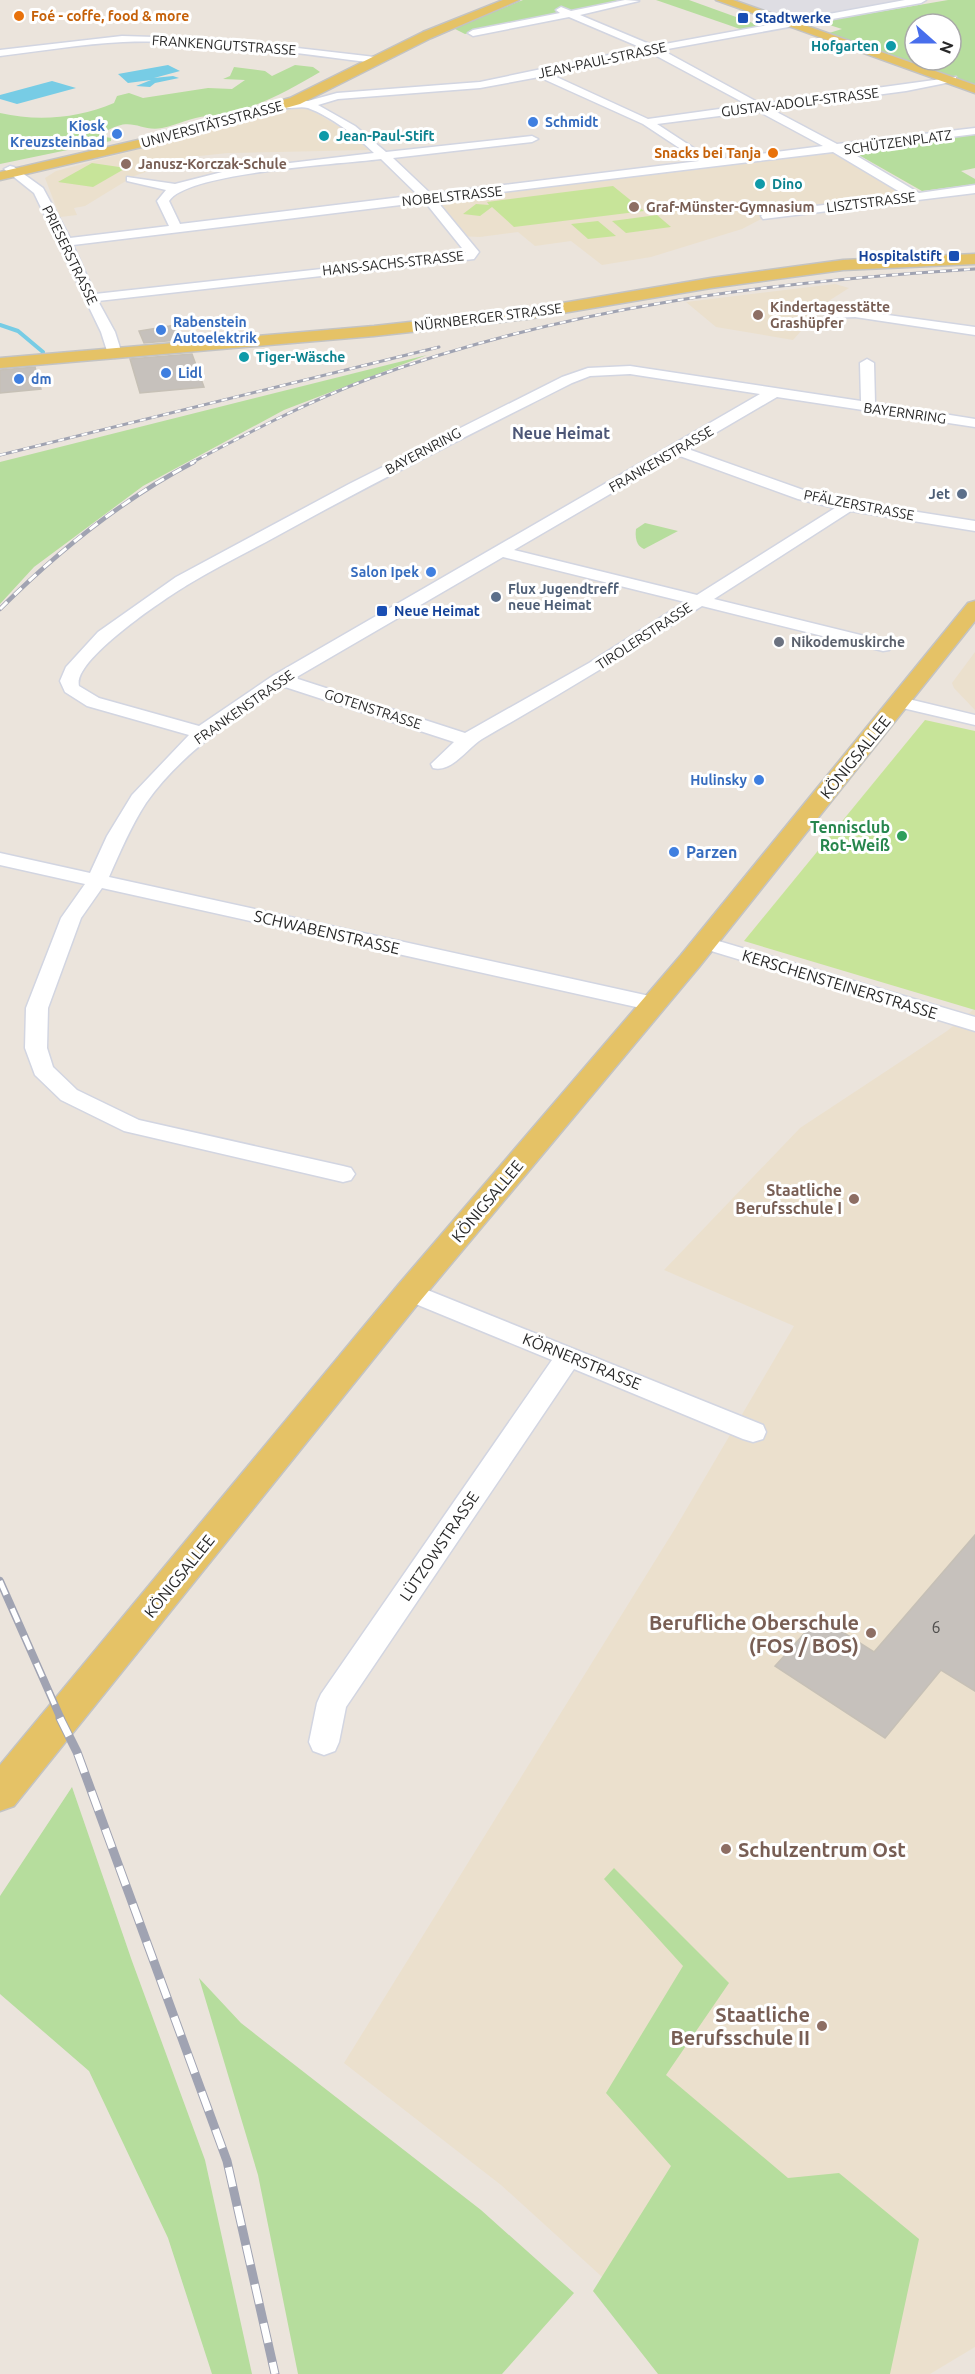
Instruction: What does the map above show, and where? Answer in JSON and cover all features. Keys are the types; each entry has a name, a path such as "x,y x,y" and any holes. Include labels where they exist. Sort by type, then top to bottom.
{"main road":[{"name":"UNIVERSITÄTSSTRASSE","path":"7,172 257,108 292,95 409,34 491,0"},
{"name":"UNIVERSITÄTSSTRASSE","path":"7,172 154,140 282,105 375,60 513,0"},
{"path":"710,0 790,23 975,89"},
{"path":"722,0 737,7"},
{"name":"NÜRNBERGER STRASSE","path":"0,363 336,335 517,315 711,283 843,265 975,259"},
{"name":"KÖNIGSALLEE","path":"0,1794 410,1292 705,943 975,607"}],"street":[{"name":"JEAN-PAUL-STRASSE","path":"282,105 309,104 337,96 480,85 652,49 921,0"},
{"path":"473,33 565,12 634,1"},
{"path":"565,12 652,49 837,149"},
{"name":"FRANKENGUTSTRASSE","path":"0,53 122,39 159,39 220,42 375,60"},
{"path":"539,74 647,122 711,164"},
{"name":"GUSTAV-ADOLF-STRASSE","path":"647,122 906,88 952,79"},
{"name":"HANS-SACHS-STRASSE","path":"90,298 470,256 473,252 428,198 382,157 368,141 351,128 309,104"},
{"name":"SCHÜTZENPLATZ","path":"837,149 975,131"},
{"path":"176,228 163,201 166,194 175,188 230,174 532,139"},
{"name":"SCHÜTZENPLATZ","path":"837,149 916,196"},
{"name":"NOBELSTRASSE","path":"66,242 837,149"},
{"name":"PRIESERSTRASSE","path":"7,172 39,191 66,242 90,298 108,332 115,354"},
{"path":"130,179 175,188"},
{"name":"LISZTSTRASSE","path":"767,216 975,189"},
{"path":"832,315 837,312 855,313 975,331"},
{"path":"867,363 867,407"},
{"name":"BAYERNRING","path":"202,733 93,702 71,688 69,681 72,671 104,636 182,581 446,439 567,380 588,372 630,370 975,423"},
{"name":"FRANKENSTRASSE","path":"343,1174 132,1126 69,1095 43,1070 36,1048 37,1008 71,918 96,881 117,836 139,799 202,733 280,679 773,393"},
{"name":"PFÄLZERSTRASSE","path":"677,450 804,496 848,506 975,526"},
{"name":"TIROLERSTRASSE","path":"440,764 466,740 604,662 848,506"},
{"path":"500,552 700,599 883,646"},
{"name":"GOTENSTRASSE","path":"280,679 466,740"},
{"path":"900,702 975,720"},
{"name":"SCHWABENSTRASSE","path":"0,859 654,1004"},
{"name":"KERSCHENSTEINERSTRASSE","path":"705,943 975,1024"},
{"name":"KÖRNERSTRASSE","path":"410,1292 753,1432"},
{"name":"LÜTZOWSTRASSE","path":"324,1742 332,1703 569,1356"}],"shaded area":[{"path":"730,0 901,1 800,19 780,17"},
{"name":"Janusz-Korczak-Schule","path":"304,106 345,130 369,150 228,153 190,157 134,176 85,206 74,208 77,215 60,217 45,178 56,171"},
{"name":"Graf-Münster-Gymnasium","path":"831,151 916,196 767,216 742,229 651,257 602,265 571,241 535,246 518,232 480,237 458,236 431,199"},
{"name":"Kindertagesstätte Grashüpfer","path":"835,284 849,288 827,302 793,340 716,327 686,302"},
{"path":"975,652 975,710 952,683"},
{"name":"Schulzentrum Ost","path":"975,1010 975,2347 930,2374 679,2374 633,2305 501,2185 344,2063 676,1527 794,1326 664,1270 800,1128 947,1031"}],"green space":[{"path":"523,0 631,0 465,34 453,28"},
{"path":"656,0 689,0 761,26 743,30"},
{"name":"Hofgarten","path":"948,0 975,0 975,85 938,72 963,72 963,12 903,12 903,59 829,33 842,29 820,22"},
{"path":"295,65 313,67 320,72 280,94 237,111 196,118 154,129 129,124 122,125 105,132 107,134 105,137 111,138 111,141 0,164 0,113 29,117 58,117 100,108 114,103 117,96 129,93 143,98 208,88 232,89 245,80 223,79 230,76 234,67 265,71 272,76"},
{"path":"975,134 975,168 961,171 975,179 975,184 922,191 850,150"},
{"path":"92,163 126,168 93,187 58,182"},
{"path":"613,186 644,211 514,227 492,207 480,216 463,214 476,204 489,205 487,202"},
{"path":"657,215 671,227 626,233 612,221"},
{"path":"598,221 616,236 588,239 571,224"},
{"path":"427,355 284,410 143,486 34,567 0,604 0,462"},
{"path":"645,523 678,531 644,549 641,548 636,538 636,529"},
{"name":"Tennisclub Rot-Weiß","path":"925,720 975,731 975,1010 744,941"},
{"path":"72,1787 132,1961 205,2160 252,2374 212,2374 168,2238 89,2071 0,1994 0,1896"},
{"path":"614,1868 729,1983 666,2075 788,2178 839,2173 919,2239 890,2374 658,2374 593,2291 671,2166 606,2093 683,1966 604,1879"},
{"path":"199,1978 241,2023 481,2210 574,2293 502,2374 298,2374 258,2175"}],"water":[{"path":"168,65 180,71 154,78 173,76 179,78 155,83 150,87 136,86 151,80 128,83 118,74"},
{"path":"52,81 76,88 17,104 0,99 0,95"}],"building":[{"path":"175,325 178,340 144,343 139,331"},
{"name":"Lidl","path":"192,354 204,387 140,393 130,359"},
{"name":"dm","path":"35,367 41,389 0,393 0,370"},
{"path":"975,1535 975,1691 941,1670 885,1738 775,1666 819,1617 874,1652"}],"waterway":[{"path":"0,325 18,331 43,352"}],"railway":[{"path":"191,463 348,387 444,353 519,333 593,316 745,290 975,269"},
{"path":"0,455 439,347"},
{"path":"0,609 91,528 141,493 194,462"},
{"path":"0,1581 61,1719"},
{"path":"60,1718 77,1752 227,2161 275,2374"}],"place":[{"name":"Foé - coffe, food & more","path":"19,16"},
{"name":"Stadtwerke","path":"743,18"},
{"name":"Hofgarten","path":"891,46"},
{"name":"Schmidt","path":"533,122"},
{"name":"Kiosk Kreuzsteinbad","path":"117,134"},
{"name":"Jean-Paul-Stift","path":"324,136"},
{"name":"Snacks bei Tanja","path":"773,153"},
{"name":"Janusz-Korczak-Schule","path":"126,164"},
{"name":"Dino","path":"760,184"},
{"name":"Graf-Münster-Gymnasium","path":"634,207"},
{"name":"Hospitalstift","path":"954,256"},
{"name":"Kindertagesstätte Grashüpfer","path":"758,315"},
{"name":"Rabenstein Autoelektrik","path":"161,330"},
{"name":"Tiger-Wäsche","path":"244,357"},
{"name":"Lidl","path":"166,373"},
{"name":"dm","path":"19,379"},
{"name":"Jet","path":"962,494"},
{"name":"Salon Ipek","path":"431,572"},
{"name":"Flux Jugendtreff neue Heimat","path":"496,597"},
{"name":"Neue Heimat","path":"382,611"},
{"name":"Nikodemuskirche","path":"779,642"},
{"name":"Hulinsky","path":"759,780"},
{"name":"Tennisclub Rot-Weiß","path":"902,836"},
{"name":"Parzen","path":"674,852"},
{"name":"Staatliche Berufsschule I","path":"854,1199"},
{"name":"Berufliche Oberschule (FOS / BOS)","path":"871,1633"},
{"name":"Schulzentrum Ost","path":"726,1849"},
{"name":"Staatliche Berufsschule II","path":"822,2026"}],"district":[{"name":"Neue Heimat","path":"561,433"}]}
